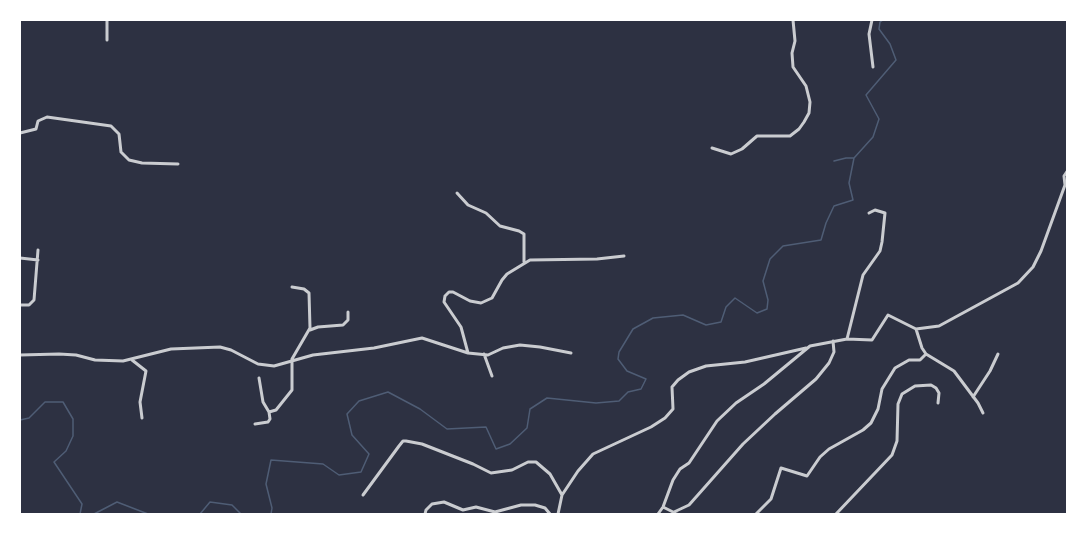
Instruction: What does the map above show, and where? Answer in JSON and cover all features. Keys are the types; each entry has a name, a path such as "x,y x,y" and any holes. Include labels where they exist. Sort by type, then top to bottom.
{"street":[{"path":"107,20 107,40"},
{"path":"712,148 731,154 742,149 757,136 790,136 804,123 810,102 806,86 793,67 792,53 795,41 793,20"},
{"path":"872,20 869,34 873,67"},
{"path":"20,133 36,129 39,121 47,117 111,126 119,134 121,152 129,160 142,163 178,164"},
{"path":"658,514 675,476 689,463 717,421 807,348 816,343 872,339 888,315 916,329 939,326 1012,287 1024,278 1033,267 1044,242 1065,185 1064,176 1068,170"},
{"path":"458,193 468,205 486,213 501,226 524,234 524,262"},
{"path":"847,339 863,275 880,251 882,242 885,213 874,210 869,213"},
{"path":"20,305 29,304 34,300 38,250"},
{"path":"468,354 461,327 444,304 445,296 452,291 470,301 486,302 492,297 503,278 524,262 536,258 583,259 624,256"},
{"path":"20,258 38,260"},
{"path":"269,411 279,409 292,390 292,359 310,330 309,293 304,289 292,287"},
{"path":"310,330 343,325 348,320 348,312"},
{"path":"916,329 926,354 954,371 983,413"},
{"path":"20,355 59,354 76,355 95,360 132,360 171,349 211,347 231,350 246,359 265,366 274,366 292,359 374,348 419,338 444,344 468,354 494,354 503,348 520,345 540,346 571,353"},
{"path":"663,507 676,513 689,505 743,444 827,368 834,352 833,342"},
{"path":"558,514 562,495 593,454 651,427 670,413 673,409 672,387 689,372 706,366 745,362 807,348"},
{"path":"484,354 492,376"},
{"path":"756,514 771,500 781,468 806,476 829,448 863,430 871,423 878,409 882,389 895,368 909,360 920,360 926,354"},
{"path":"973,397 998,354"},
{"path":"132,360 146,371 140,402 142,418"},
{"path":"255,424 268,422 270,419 269,411 263,402 259,378"},
{"path":"836,514 892,455 897,439 898,404 904,392 917,385 931,385 939,393 938,403"},
{"path":"363,495 399,446 406,441 432,448 491,473 512,470 528,462 536,462 550,474 562,495"},
{"path":"425,514 430,505 442,502 463,510 476,507 495,512 521,505 535,505 543,507 550,514"}],"waterway":[{"path":"834,161 854,158 873,137 879,119 866,95 896,60 890,44 879,29 880,22 883,20"},
{"path":"271,514 272,508 266,484 271,460 323,464 339,475 361,472 369,454 352,435 347,414 359,401 388,392 420,409 447,429 486,427 496,449 510,444 527,428 530,409 547,398 596,403 619,401 628,392 641,389 646,379 627,371 618,359 619,352 633,329 653,318 683,315 706,325 721,322 726,307 735,298 757,313 767,309 768,300 763,281 770,259 783,246 821,240 834,206 853,200 849,183 854,158"},
{"path":"20,420 29,418 45,402 63,402 73,419 73,436 66,451 54,462 82,504 80,514"},
{"path":"94,514 117,502 148,514"},
{"path":"200,514 210,502 232,505 241,514"}]}
